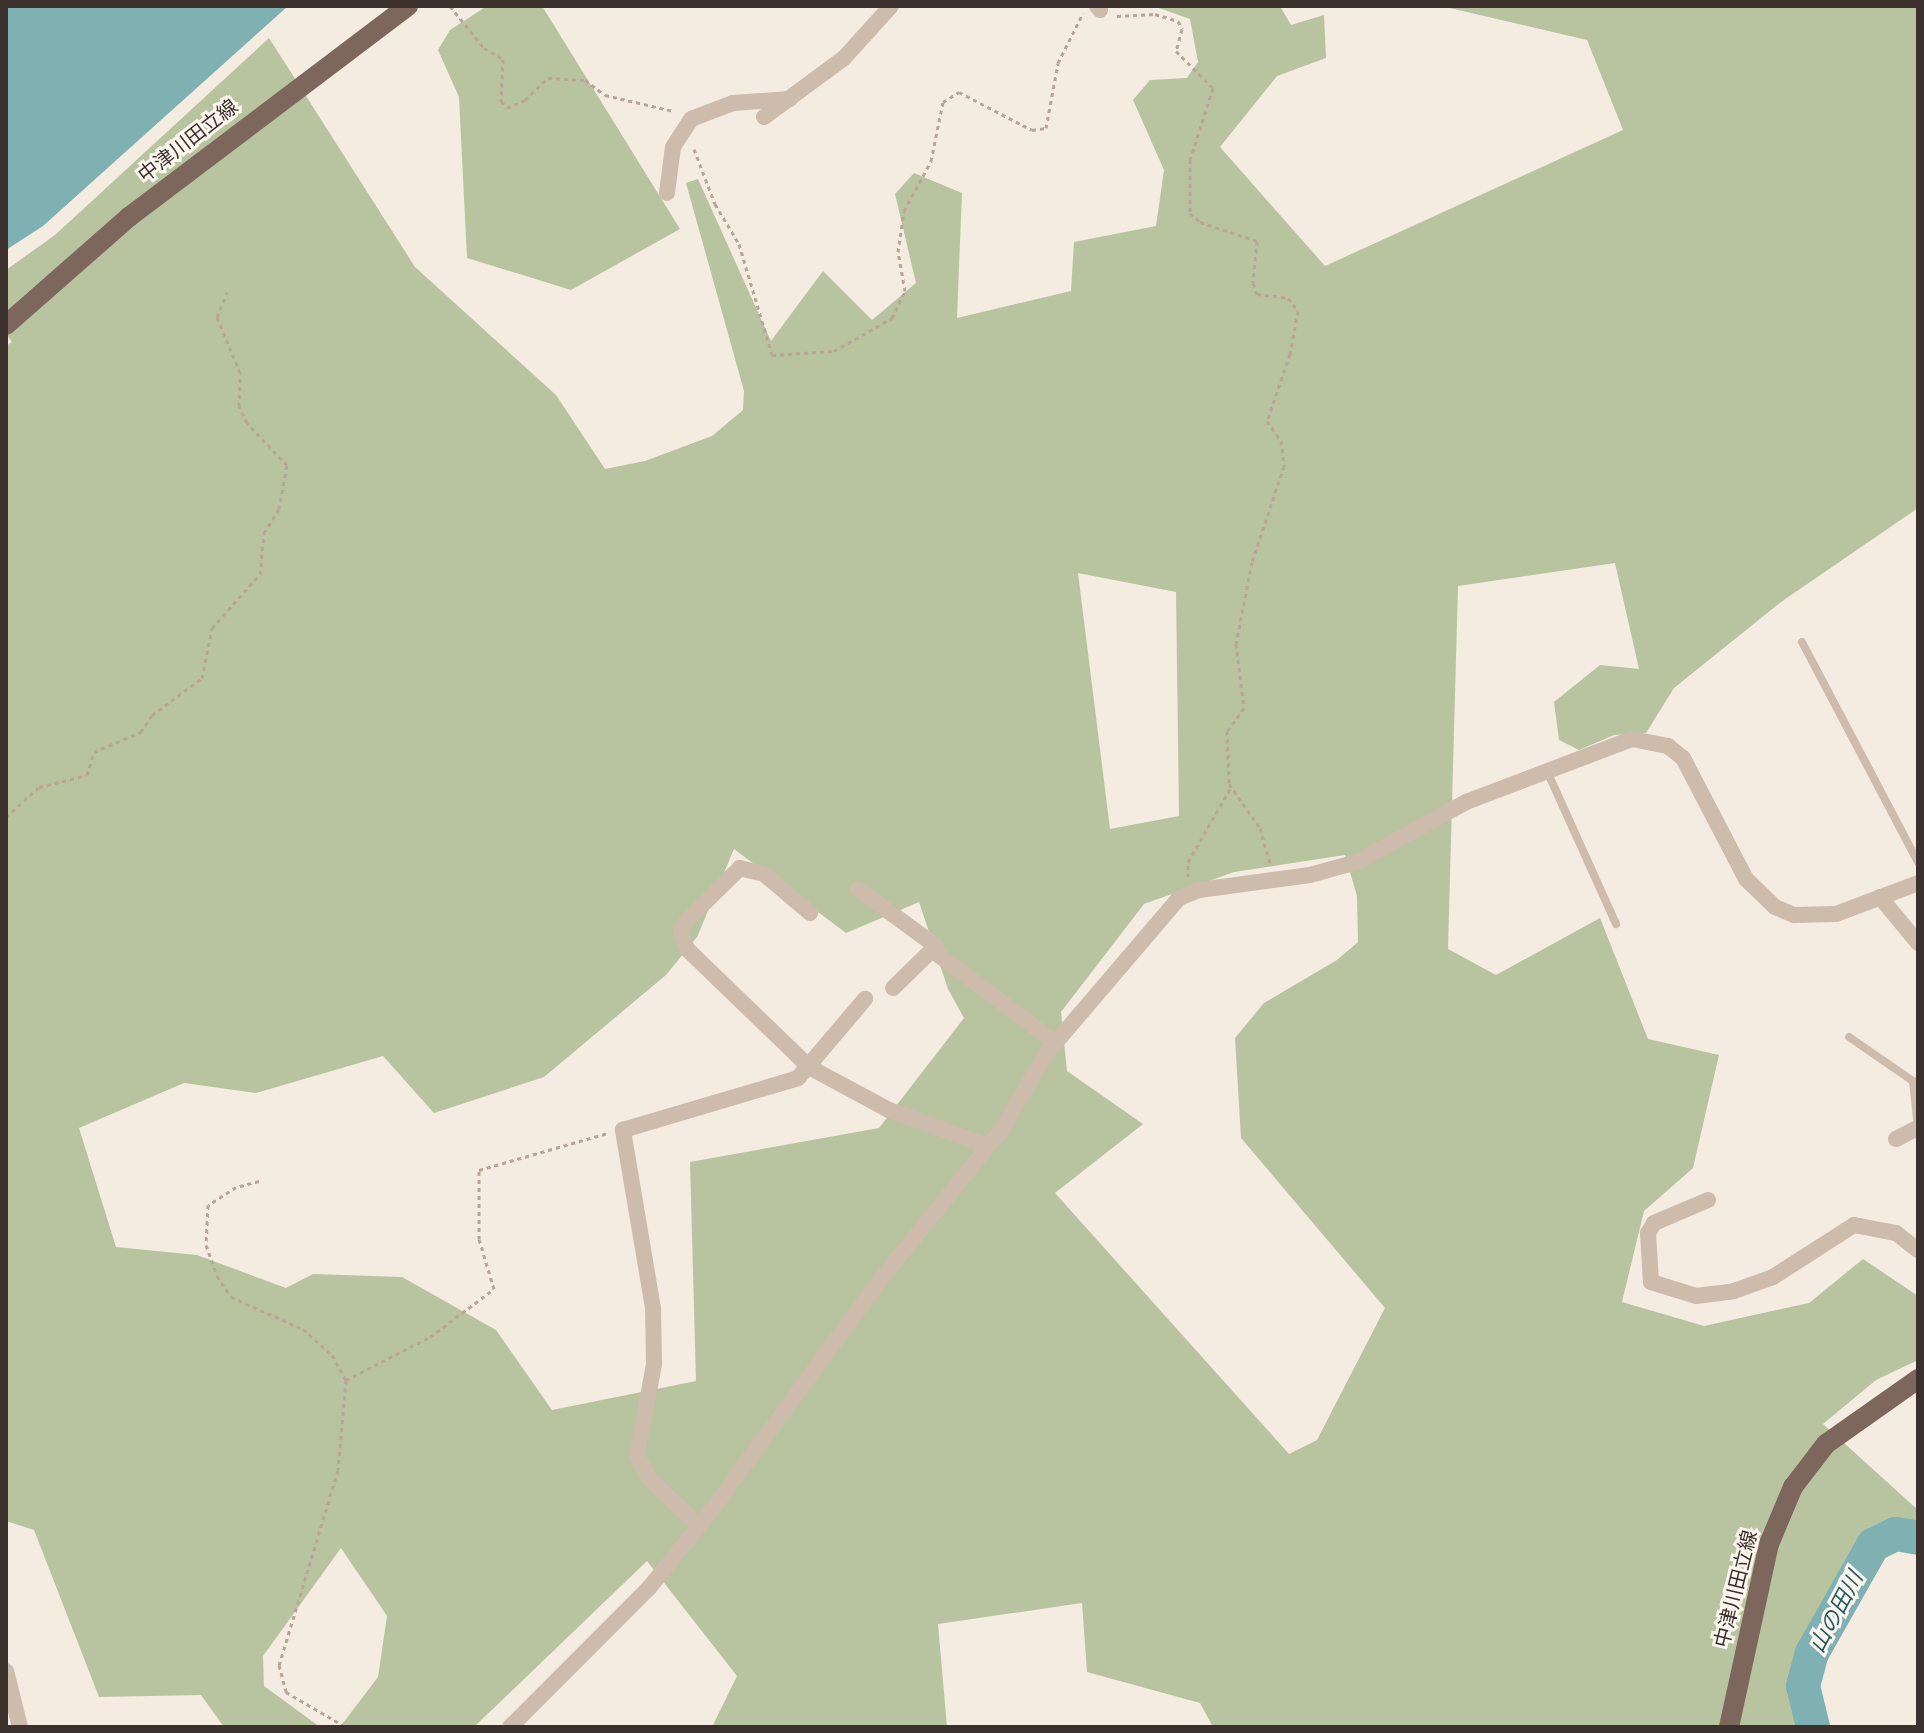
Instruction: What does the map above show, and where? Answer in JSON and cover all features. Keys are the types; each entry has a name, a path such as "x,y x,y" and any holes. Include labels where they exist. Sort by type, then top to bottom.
{"main road":[{"name":"中津川田立線","path":"6,325 129,217 408,6"},
{"name":"中津川田立線","path":"1729,1727 1769,1544 1793,1487 1826,1444 1918,1379"}],"street":[{"path":"764,117 844,58 891,6"},
{"path":"667,193 673,147 679,130 693,118 733,103 790,99"},
{"path":"510,1727 649,1588 699,1526 881,1279 989,1146 1056,1043 1139,940 1179,898 1193,892 1357,862 1466,802 1616,742 1632,739 1668,746 1693,775 1746,879 1768,902 1794,915 1814,917 1918,883"},
{"path":"810,913 764,874 740,868 681,931 687,949 809,1067 889,1110 989,1146"},
{"path":"858,889 936,946 893,988"},
{"path":"1880,897 1918,943"},
{"path":"932,950 1056,1043"},
{"path":"699,1526 650,1479 637,1456 654,1364 653,1308 623,1130 798,1078 865,999"},
{"path":"1896,1139 1918,1128"},
{"path":"1708,1200 1654,1223 1648,1233 1651,1282 1696,1296 1734,1291 1773,1277 1854,1225 1896,1233 1918,1250"},
{"path":"6,1671 20,1727"}],"lane":[{"path":"1802,642 1918,862"},
{"path":"1547,771 1616,924"},
{"path":"1849,1037 1913,1081 1918,1128"}],"path":[{"path":"450,6 484,48 503,59 501,101 507,108 525,100 548,78 585,80 605,95 693,118 694,152 739,244 772,355 834,351 892,318 905,291 898,252 904,211 931,161 943,102 959,92 1032,130 1046,128 1058,63 1096,7 1119,17 1155,14 1178,21 1182,29 1176,51 1213,88 1190,160 1190,213 1200,222 1257,241 1257,294 1288,298 1298,311 1290,354 1267,421 1281,441 1284,466 1252,562 1236,644 1237,675 1245,700 1227,731 1231,788 1260,828 1271,878"},
{"path":"6,817 39,787 87,775 94,752 141,732 152,715 202,678 212,628 260,574 264,533 279,509 287,465 247,423 239,406 240,373 217,317 227,292"},
{"path":"1193,892 1188,862 1231,788"},
{"path":"346,1380 430,1337 494,1289 479,1239 479,1170 623,1130"},
{"path":"259,1181 236,1187 208,1205 206,1245 217,1276 231,1297 303,1329 332,1355 346,1380 338,1470 279,1665 286,1692 346,1727"}],"green space":[{"path":"487,6 542,6 680,229 571,290 467,258 459,97 438,50 450,30"},
{"path":"1153,6 1280,6 1291,25 1324,15 1326,58 1277,76 1220,147 1325,266 1623,130 1587,40 1441,6 1918,6 1918,508 1781,602 1674,688 1646,733 1614,735 1579,750 1559,740 1554,702 1600,665 1639,669 1615,563 1458,586 1448,949 1496,975 1600,918 1648,1039 1719,1055 1693,1168 1644,1211 1622,1302 1704,1326 1809,1303 1863,1259 1918,1296 1918,1360 1876,1380 1823,1424 1918,1510 1918,1529 1896,1527 1865,1537 1798,1674 1801,1727 1213,1727 1200,1703 1087,1672 1082,1603 938,1624 947,1727 712,1727 737,1676 647,1561 474,1727 340,1727 378,1677 387,1616 341,1548 263,1656 264,1686 320,1727 224,1727 201,1695 99,1697 34,1530 6,1521 6,346 12,342 6,334 6,270 55,235 269,38 415,267 556,395 605,469 645,461 712,436 743,410 744,391 686,183 698,179 771,341 823,271 872,320 916,283 895,194 914,173 962,193 957,318 1071,291 1074,242 1156,226 1164,170 1133,100 1150,80 1187,78 1198,62 1190,19","holes":["1078,573 1176,592 1179,816 1110,829","734,849 846,933 919,902 948,989 964,1018 879,1128 690,1162 696,1381 552,1410 496,1330 402,1277 313,1274 286,1288 197,1255 116,1247 79,1128 184,1083 256,1093 383,1056 434,1113 544,1077 666,975 697,937","1345,855 1357,896 1358,942 1337,960 1264,1003 1235,1038 1241,1138 1385,1308 1317,1440 1289,1454 1055,1193 1143,1124 1067,1071 1061,1012 1144,904 1234,872"]}],"water":[{"path":"6,6 288,6 43,226 6,250"}],"waterway":[{"name":"山の田川","path":"1813,1727 1803,1686 1812,1653 1873,1545 1896,1534 1918,1538"}]}
